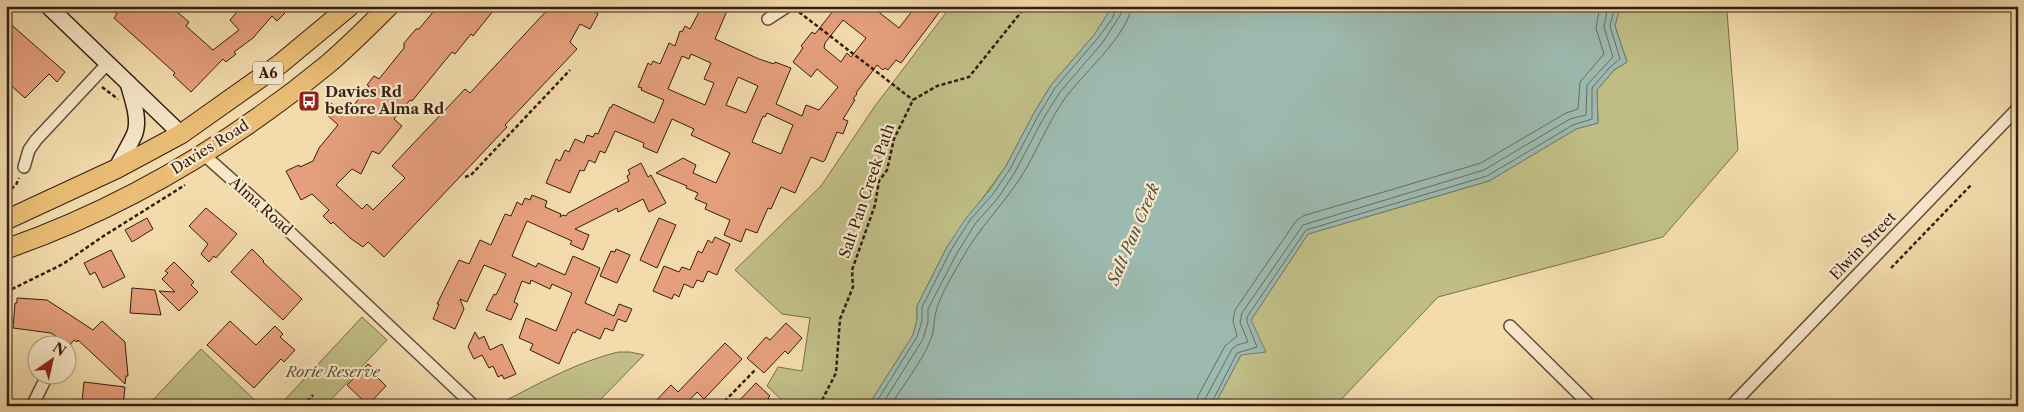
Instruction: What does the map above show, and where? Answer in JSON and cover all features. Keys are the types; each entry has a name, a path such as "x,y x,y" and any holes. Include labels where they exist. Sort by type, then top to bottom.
{"highway":[{"name":"Davies Road","path":"6,220 116,169 181,134 280,64 350,6"},
{"name":"Davies Road","path":"11,248 91,214 203,154 270,108 329,63 389,6"},
{"name":"Alma Road","path":"181,134 203,154"}],"main road":[{"name":"Alma Road","path":"48,6 181,134"},
{"path":"116,169 136,127 135,112 128,83"}],"street":[{"path":"768,19 788,6"},
{"path":"24,167 29,150 36,140 108,64"},
{"name":"Elwin Street","path":"1731,406 2018,108"},
{"name":"Alma Road","path":"203,154 276,219 474,406"},
{"path":"1510,326 1591,406"},
{"path":"32,406 44,384"}],"path":[{"path":"792,6 913,100 937,86 970,77 1026,6"},
{"path":"465,177 471,175 570,70"},
{"path":"93,79 121,102"},
{"name":"Salt Pan Creek Path","path":"819,406 836,373 840,319 853,287 852,270 875,205 879,181 887,170 894,138 913,100"},
{"path":"6,193 16,185 24,167"},
{"path":"6,292 63,264 186,184"},
{"path":"1891,268 1972,184"},
{"path":"720,406 755,370"},
{"path":"303,406 313,395"}],"green space":[{"path":"951,6 1113,6 1094,35 1051,85 1006,166 947,247 917,306 917,320 913,335 868,406 783,406 785,403 767,386 778,367 802,371 810,318 782,314 735,270 821,186 875,106"},
{"path":"1620,6 1732,6 1727,12 1738,150 1663,237 1438,297 1335,406 1214,406 1241,355 1251,320 1308,234 1489,181 1576,129 1598,123 1597,90 1614,70 1627,62 1615,26"},
{"name":"Rorie Reserve","path":"362,317 387,340 327,404 328,406 279,406"},
{"name":"Rorie Reserve","path":"201,349 261,406 147,406"},
{"path":"618,352 644,355 594,406 503,406 501,403 543,381 603,356"}],"water":[{"name":"Salt Pan Creek","path":"1113,6 1620,6 1615,26 1627,62 1614,70 1597,90 1598,123 1576,129 1489,181 1308,234 1251,320 1266,352 1241,355 1214,406 868,406 913,335 917,320 917,306 947,247 966,218 989,191 1006,166 1051,85 1094,35"}],"building":[{"path":"108,6 170,6 189,22 186,26 213,50 239,30 230,20 242,6 281,6 280,8 285,13 277,21 272,16 253,38 234,52 236,54 226,62 223,59 191,92 173,75 175,73 114,18 117,14"},
{"path":"438,6 497,6 473,36 471,34 455,54 452,52 412,101 410,100 394,119 402,126 379,154 372,151 361,174 352,169 336,185 362,209 367,204 373,210 405,178 392,166 465,89 470,93 551,6 585,6 598,14 590,29 580,24 570,42 577,49 505,125 507,127 384,257 368,242 363,247 333,222 331,224 323,216 329,210 312,194 301,200 286,171 313,161 319,148 338,125 324,112 331,103 346,115 369,86 367,85 374,76 379,79 404,48 404,43 416,29 419,29"},
{"path":"708,6 729,6 715,39 759,59 791,68 776,104 802,116 806,105 819,110 838,87 817,69 811,77 793,62 803,48 801,46 812,32 815,34 837,6 871,6 899,28 916,6 944,6 901,63 896,60 888,70 885,68 883,70 877,65 856,93 853,99 855,100 843,119 848,121 843,134 837,132 825,160 823,162 811,157 795,193 781,187 771,209 768,208 757,233 746,229 741,242 724,235 730,220 705,209 707,204 695,199 698,193 686,188 687,186 656,173 683,158 696,165 693,173 716,183 730,153 691,135 694,129 672,119 657,153 643,147 644,143 615,131 605,153 600,151 595,163 589,160 584,171 580,170 570,193 546,183 556,159 560,161 565,150 569,152 575,139 584,143 587,135 593,137 595,133 598,134 613,104 654,123 664,100 638,87 648,63 651,65 653,61 660,64 669,43 675,46 680,31 682,32 685,26 690,29 700,10 706,12","holes":["843,20 866,38 851,57 847,53 841,62 824,48 825,43","691,54 711,63 704,79 714,83 705,105 668,89 682,56 689,59","738,77 758,86 746,113 726,105","767,113 793,125 781,154 752,142 763,116 765,117"]},
{"path":"6,20 65,72 57,82 49,74 25,98 6,81"},
{"path":"641,163 648,177 651,175 666,203 649,212 643,199 618,212 617,208 575,229 589,235 583,250 570,244 572,241 527,221 512,256 536,267 538,263 565,275 573,256 600,268 585,303 614,316 619,304 632,309 626,322 618,319 613,331 605,328 600,339 577,329 575,333 573,332 559,364 530,350 533,344 519,338 526,318 556,331 572,293 552,284 550,289 531,280 530,284 522,281 514,302 518,304 511,320 486,310 506,274 484,265 467,302 460,299 464,309 455,329 433,319 439,304 437,304 459,260 469,264 480,240 491,245 505,214 511,216 517,202 522,205 525,198 530,200 532,195 547,201 545,207 561,214 560,217 566,216 568,213 629,181 627,176 630,174 628,170"},
{"path":"206,208 237,234 216,258 214,256 209,262 201,254 208,244 189,226"},
{"path":"147,218 153,229 132,242 125,230"},
{"path":"659,218 676,225 657,268 640,260"},
{"path":"715,237 730,244 717,275 708,271 703,282 697,280 693,288 684,284 679,297 674,294 672,299 653,291 664,266 679,272 682,267 690,270 698,251 702,253 708,240 712,243"},
{"path":"252,249 302,299 283,320 231,272"},
{"path":"616,249 630,255 617,283 600,276 611,251 615,252"},
{"path":"111,250 125,277 103,288 95,272 90,275 84,263"},
{"path":"174,262 194,282 191,285 198,292 179,311 159,291 175,292 162,279 168,273 165,271"},
{"path":"132,288 155,290 161,315 130,313"},
{"path":"17,298 47,300 93,330 102,321 125,342 128,376 126,376 125,384 78,340 78,334 53,334 13,328 15,303 17,303"},
{"path":"230,321 256,345 275,326 283,334 280,337 295,350 284,362 281,359 254,388 207,345"},
{"path":"786,323 802,338 788,354 785,351 764,373 747,358 766,337 770,340"},
{"path":"475,332 479,339 484,336 490,350 502,344 516,374 504,379 502,375 498,377 493,366 489,368 482,355 474,359 468,347"},
{"path":"725,343 742,359 704,399 697,392 684,406 651,406 671,385 678,392"},
{"path":"368,364 377,372 375,375 386,386 368,405 347,385"},
{"path":"84,382 125,387 123,406 97,406 98,403 82,401"},
{"path":"756,383 770,396 768,398 775,406 734,406"}],"place":[{"name":"Davies Rd before Alma Rd","path":"309,101"}]}
